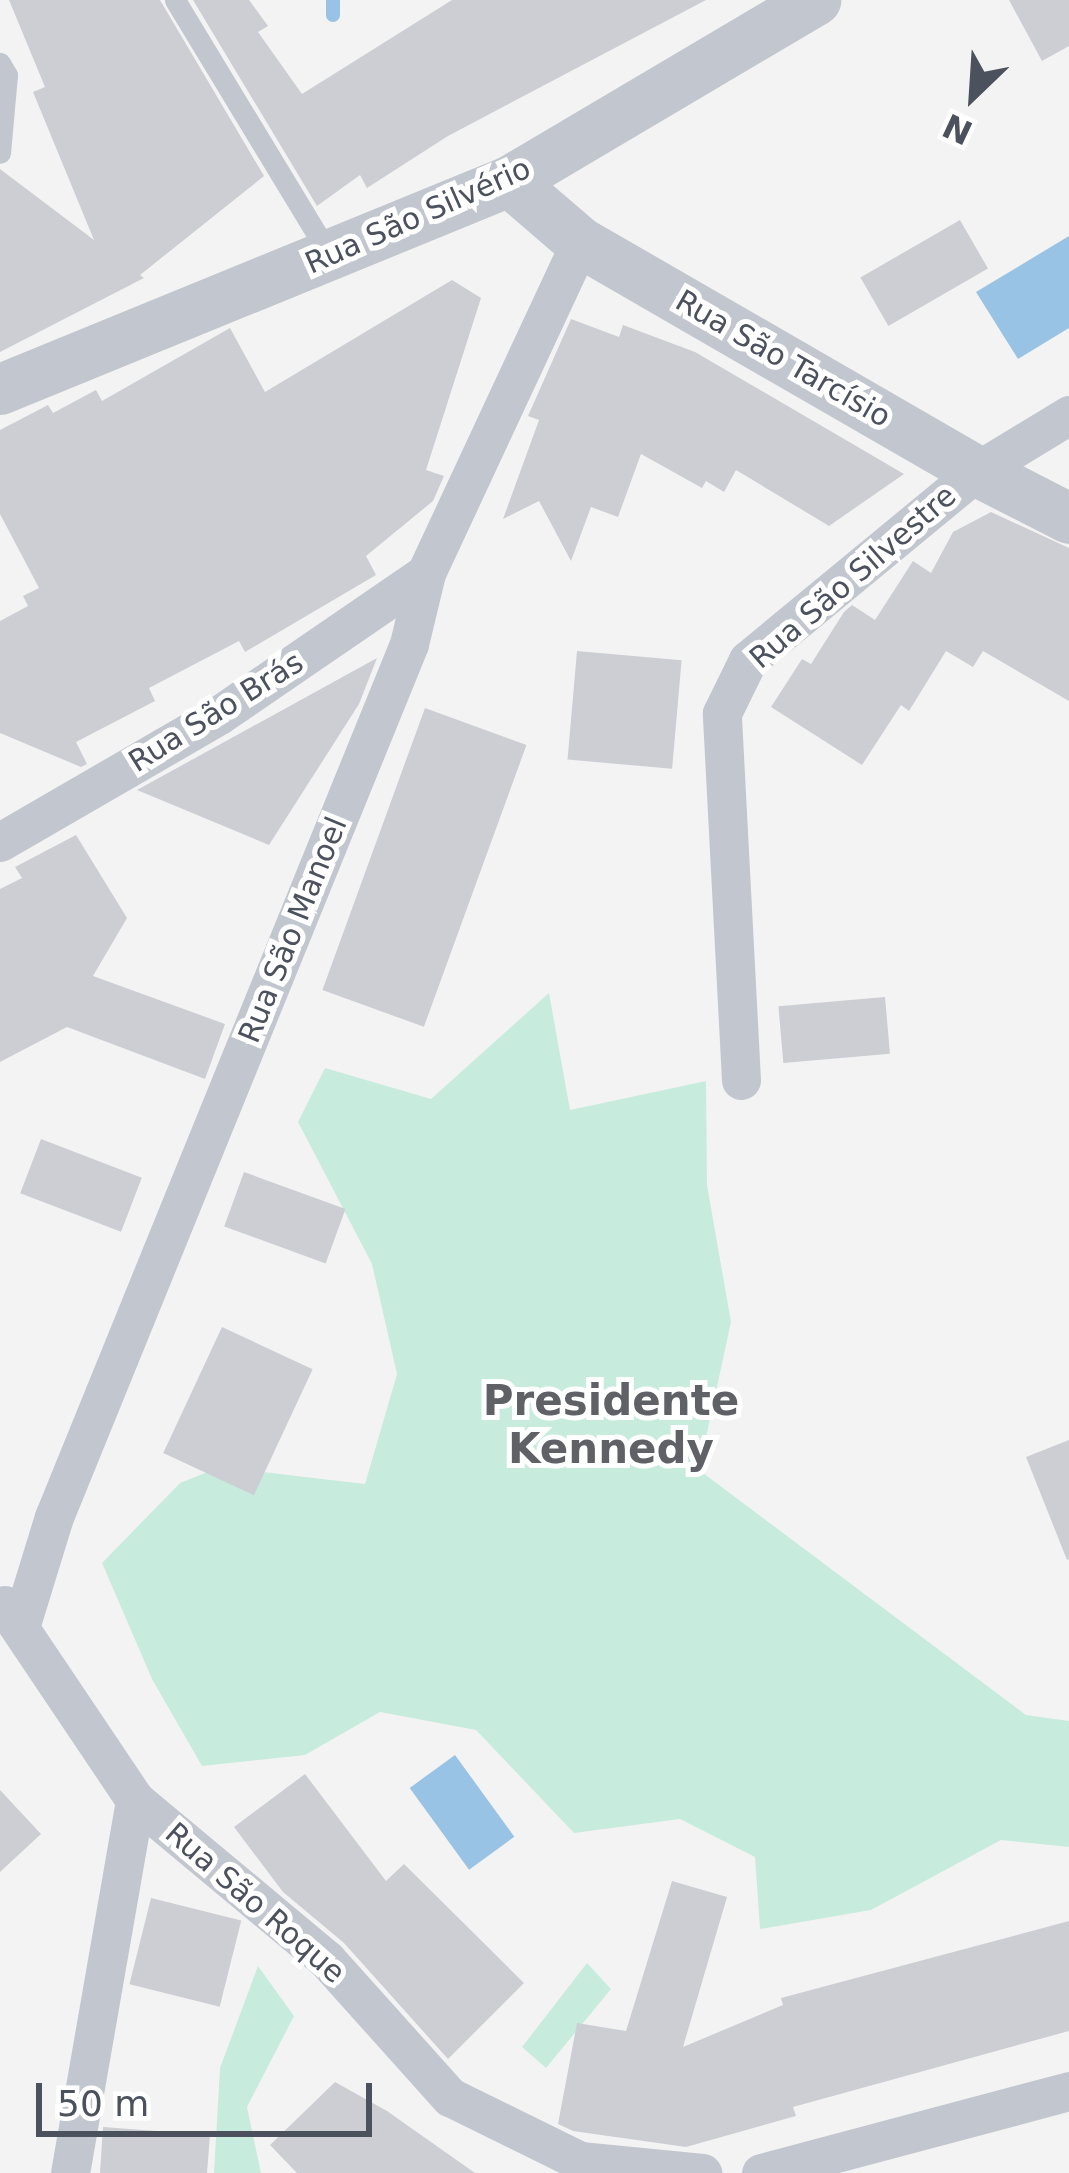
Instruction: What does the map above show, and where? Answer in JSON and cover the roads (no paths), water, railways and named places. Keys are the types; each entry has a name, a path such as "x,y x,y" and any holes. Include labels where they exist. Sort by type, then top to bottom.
{"street":[{"name":"Rua São Silvério","path":"0,389 509,181 815,0"},
{"name":"Rua São Tarcísio","path":"509,181 580,242 977,471 1069,518"},
{"name":"Rua São Manoel","path":"7,1623 410,644 426,573 580,242"},
{"name":"Rua São Silvestre","path":"741,1080 722,713 748,660 977,471 1069,416"},
{"name":"Rua São Brás","path":"0,842 219,716 426,573"},
{"name":"Rua São Roque","path":"7,1623 135,1800 326,1958 450,2097 580,2162 702,2173"},
{"path":"70,2173 135,1800"},
{"path":"761,2173 1069,2091"}],"lane":[{"path":"176,0 330,256"},
{"path":"0,63 7,75 0,153"}],"water":[{"path":"1069,236 1069,328 1018,359 976,292"},
{"path":"455,1755 514,1837 469,1870 410,1788"}],"waterway":[{"path":"333,0 333,15"}],"district":[{"name":"Presidente Kennedy","path":"611,1425"}]}
